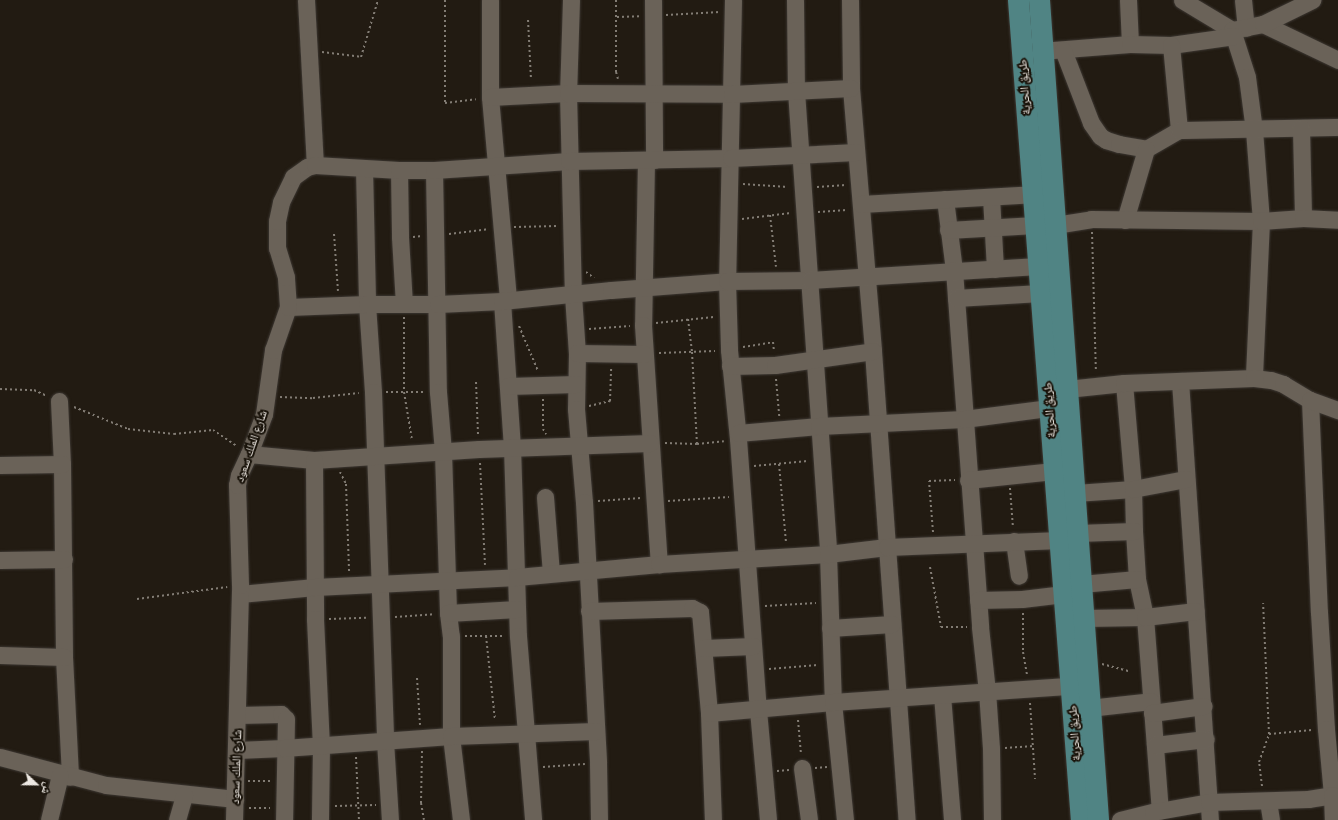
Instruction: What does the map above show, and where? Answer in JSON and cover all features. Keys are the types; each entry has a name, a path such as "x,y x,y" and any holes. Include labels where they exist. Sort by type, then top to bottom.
{"main road":[{"name":"طريق الحرية","path":"1018,0 1032,194 1045,225 1038,266 1054,471 1069,536 1072,589 1070,686 1081,820"},
{"name":"طريق الحرية","path":"1039,0 1042,51 1045,225 1067,389 1075,493 1069,536"},
{"name":"طريق الحرية","path":"1072,589 1084,618 1089,708 1098,820"}],"street":[{"path":"306,0 310,50 315,165 399,170 434,170 569,161 731,158 856,152"},
{"path":"490,0 490,97 502,228 508,386 512,447 518,636 533,820"},
{"path":"571,0 568,93 573,295 577,353 576,409 584,502 586,570 598,763 599,820"},
{"path":"795,0 796,91 828,554 833,702 845,820"},
{"path":"850,0 851,88 862,206 907,820"},
{"path":"1128,0 1130,44"},
{"path":"1182,0 1237,31"},
{"path":"1244,0 1237,31 1247,77 1254,130 1261,220 1254,378"},
{"path":"1042,51 1130,44 1171,45 1263,24 1312,0"},
{"path":"733,6 731,158 727,281 728,316 730,358 738,436 753,646 768,820"},
{"path":"653,8 653,93 643,325 659,564"},
{"path":"1263,24 1338,60"},
{"path":"1171,45 1179,130"},
{"path":"1063,50 1086,114 1094,129 1106,140 1146,149 1179,130 1254,130 1338,127"},
{"path":"490,97 621,92 732,94 851,88"},
{"path":"1301,128 1303,218"},
{"path":"1125,220 1146,149"},
{"name":"شارع الملك سعود","path":"235,809 240,590 237,485 239,476 260,426 267,396 273,350 288,307 286,277 277,248 277,221 281,202 294,176 303,169 315,165"},
{"path":"364,168 367,304 373,392 380,618 390,820"},
{"path":"399,170 400,237 404,304"},
{"path":"434,170 438,304 438,392 443,452 448,613 451,636 451,736 461,820"},
{"path":"862,206 1032,194"},
{"path":"991,197 995,269"},
{"path":"945,199 954,270 968,480 980,627 987,691 991,748 992,820"},
{"path":"948,230 1045,225 1091,219 1261,220 1303,218 1338,220"},
{"path":"288,307 347,304 438,304 505,301 644,287 727,281 810,280 1038,266"},
{"path":"956,298 1040,293"},
{"path":"730,358 775,365 814,358 873,351"},
{"path":"577,353 644,354"},
{"path":"1067,389 1124,383 1254,378 1271,380 1283,384 1310,400 1338,410"},
{"path":"1180,381 1186,479 1204,706 1210,820"},
{"path":"1124,383 1133,489 1137,578 1145,618 1155,745 1155,814"},
{"path":"508,386 576,384"},
{"path":"1310,400 1318,612 1326,729 1335,795 1332,820"},
{"path":"49,820 65,776 64,559 59,401"},
{"path":"738,436 819,426 964,419 1049,408"},
{"path":"249,454 314,460 551,445 650,443"},
{"path":"314,460 315,619 321,746 320,814"},
{"path":"0,465 62,464"},
{"path":"968,480 1054,471"},
{"path":"1075,493 1133,489 1186,479"},
{"path":"545,497 552,573"},
{"path":"240,590 349,586 486,577 517,577 659,564 828,554 888,547 974,544 1134,531"},
{"path":"1014,541 1019,576"},
{"path":"0,560 64,559"},
{"path":"978,600 1022,599 1137,578"},
{"path":"589,611 694,608 701,614 709,713 712,820"},
{"path":"448,613 517,609"},
{"path":"1084,618 1145,618 1196,611"},
{"path":"830,628 892,624"},
{"path":"704,648 753,646"},
{"path":"0,655 64,657"},
{"path":"709,713 758,710 833,702 1070,686"},
{"path":"942,695 952,820"},
{"path":"1089,708 1204,706"},
{"path":"238,715 281,714 284,716 286,721 284,748 284,814"},
{"path":"237,750 321,746 451,736 596,731"},
{"path":"1155,745 1206,740"},
{"path":"0,757 65,776 106,785 184,794 235,809"},
{"path":"802,768 809,820"},
{"path":"177,820 184,794"},
{"path":"1120,820 1208,802 1308,799 1335,795"},
{"path":"1267,801 1271,820"}],"path":[{"path":"310,50 361,56 378,0"},
{"path":"445,0 445,103 490,97"},
{"path":"616,0 616,72 621,92"},
{"path":"617,17 653,8 733,6"},
{"path":"528,20 532,96"},
{"path":"730,183 802,188 859,184"},
{"path":"729,221 770,215 862,206"},
{"path":"770,215 777,280"},
{"path":"1091,219 1097,385"},
{"path":"400,237 502,228 572,225"},
{"path":"334,234 337,290 347,304"},
{"path":"572,262 611,290"},
{"path":"505,301 543,384 543,429 551,445"},
{"path":"404,304 404,392 414,453"},
{"path":"576,330 728,316"},
{"path":"688,319 692,352 696,444"},
{"path":"644,354 692,352 730,358 773,342 780,430"},
{"path":"576,409 610,401 612,353"},
{"path":"476,382 486,577"},
{"path":"0,390 34,390 128,429 174,434 213,430 249,454"},
{"path":"267,396 313,398 373,392 438,392"},
{"path":"650,443 696,444 738,436"},
{"path":"334,458 346,484 349,586"},
{"path":"740,467 821,460"},
{"path":"779,464 787,556"},
{"path":"1008,476 1014,541"},
{"path":"934,546 929,481 968,480"},
{"path":"584,502 742,496"},
{"path":"930,567 941,626 980,627"},
{"path":"137,599 240,590"},
{"path":"1022,599 1023,652 1029,689 1035,779"},
{"path":"751,606 830,603"},
{"path":"1263,603 1269,734 1259,762 1267,801"},
{"path":"315,619 380,618 448,613"},
{"path":"451,636 518,636"},
{"path":"486,636 496,734"},
{"path":"1087,661 1130,671"},
{"path":"755,670 831,664"},
{"path":"417,678 423,759 421,803 424,820"},
{"path":"797,706 802,768"},
{"path":"1269,734 1326,729"},
{"path":"349,743 356,758 359,820"},
{"path":"991,748 1034,746"},
{"path":"529,768 598,763"},
{"path":"765,772 840,766"},
{"path":"236,782 285,780"},
{"path":"320,814 358,805"},
{"path":"235,809 284,814"}]}
